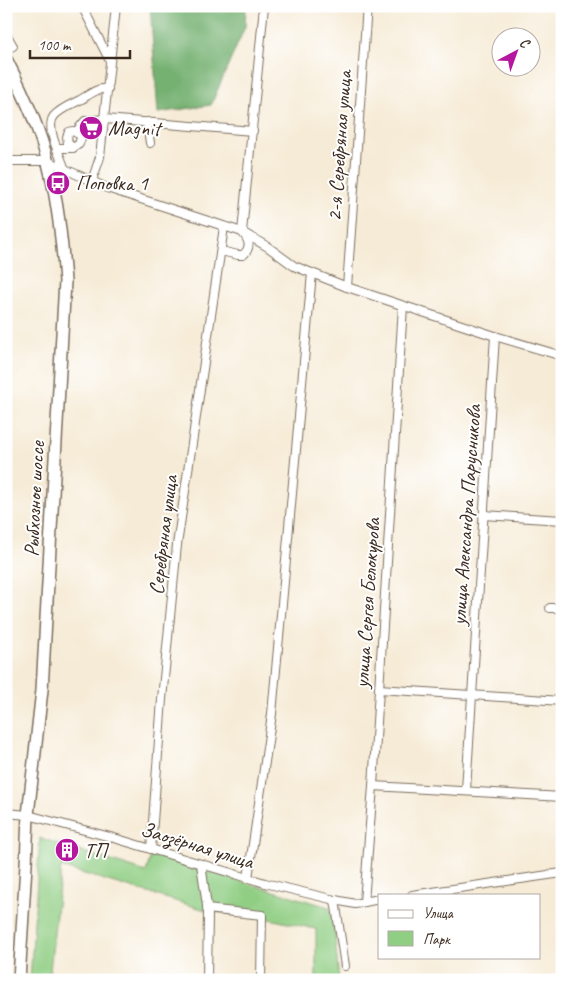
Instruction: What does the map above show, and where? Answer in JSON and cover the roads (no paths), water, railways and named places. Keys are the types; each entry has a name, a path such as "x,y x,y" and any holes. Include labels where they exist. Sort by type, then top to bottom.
{"street":[{"path":"82,6 110,61"},
{"path":"92,181 100,157 116,6"},
{"path":"221,251 243,255 249,246 249,242 242,232 264,6"},
{"name":"2-я Серебряная улица","path":"347,287 366,6"},
{"path":"6,34 13,46 6,50"},
{"name":"Рыбхозное шоссе","path":"6,59 32,115 52,182 63,248 64,304 42,690 28,815 19,980"},
{"path":"64,167 50,129 54,116 64,108 99,89 108,89"},
{"path":"57,148 73,148 77,146 80,141 80,135 76,132 85,121 105,119 253,131"},
{"path":"147,122 150,143"},
{"path":"6,162 47,161 64,167 107,188 242,232 268,247 294,266 312,274 403,306 562,356"},
{"name":"Серебряная улица","path":"151,849 162,699 177,545 224,227"},
{"path":"248,878 272,714 312,274"},
{"name":"улица Сергея Белокурова","path":"364,902 403,306"},
{"name":"улица Александра Парусникова","path":"472,696 496,336"},
{"path":"483,516 562,520"},
{"path":"550,608 562,608"},
{"path":"379,688 562,701"},
{"path":"466,790 472,696"},
{"path":"373,786 562,797"},
{"name":"Заозёрная улица","path":"6,813 28,815 248,878 335,900 355,904 378,900"},
{"path":"201,864 207,909 207,980"},
{"path":"419,894 562,873"},
{"path":"335,900 345,966"},
{"path":"207,909 262,916 261,980"}],"place":[{"name":"Magnit","path":"91,128"},
{"name":"Поповка 1","path":"58,183"},
{"name":"ТП","path":"67,850"}]}
